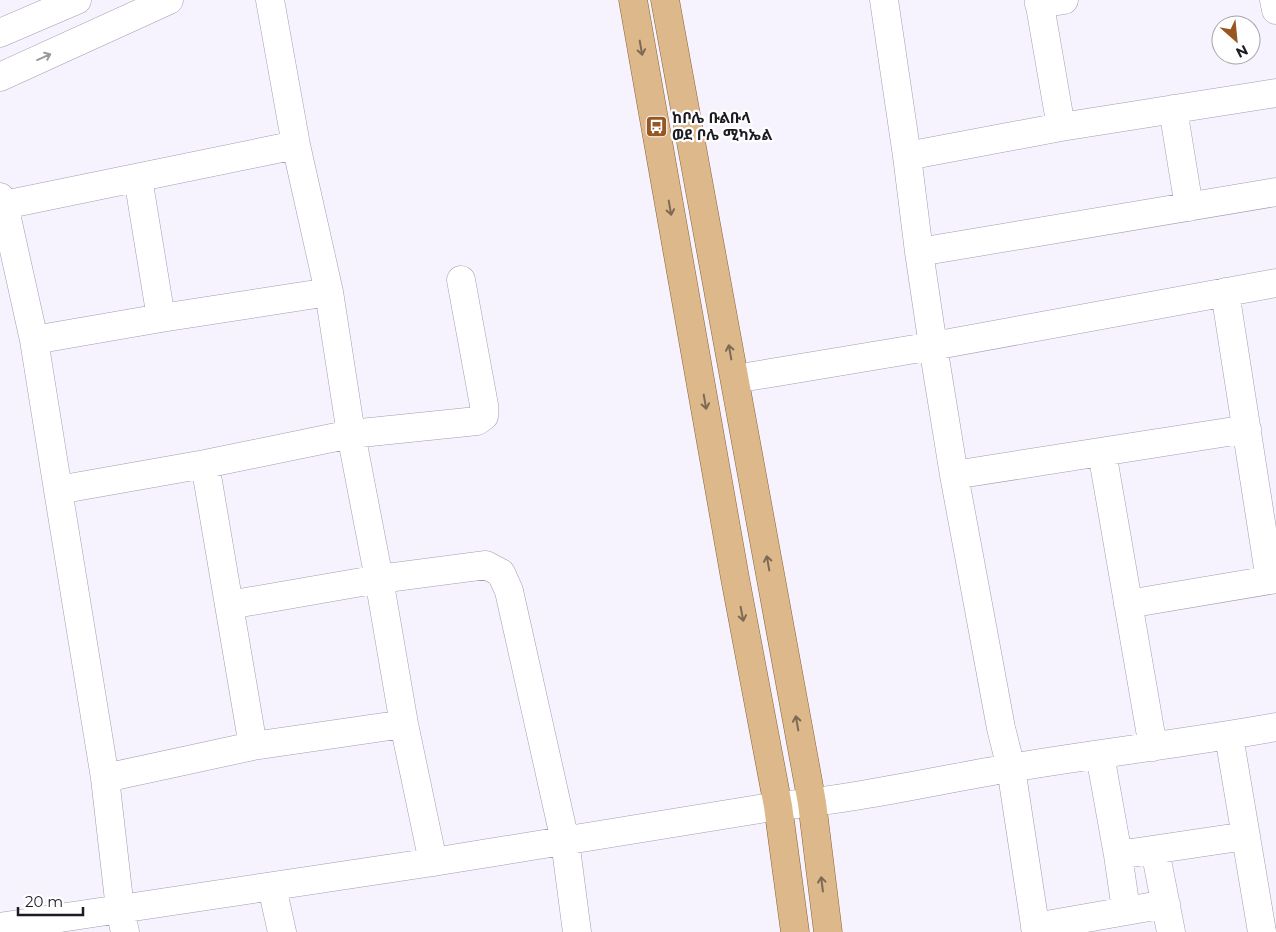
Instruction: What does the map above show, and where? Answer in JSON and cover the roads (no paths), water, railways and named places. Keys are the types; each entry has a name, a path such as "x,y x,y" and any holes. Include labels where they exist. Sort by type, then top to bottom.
{"main road":[{"path":"632,0 735,578 778,806 795,932"},
{"path":"665,0 812,803 828,932"}],"street":[{"path":"0,33 77,0"},
{"path":"0,77 169,0"},
{"path":"270,0 296,145 329,292 351,434 404,724 434,862"},
{"path":"884,0 908,156 919,252 954,475 1001,728 1011,768 1036,930 1126,910 1166,904"},
{"path":"1274,0 1276,10"},
{"path":"1048,1 1061,127"},
{"path":"908,156 1061,127 1276,93"},
{"path":"1173,109 1189,207"},
{"path":"122,920 105,778 34,340 2,201 138,178 296,145"},
{"path":"138,178 161,318"},
{"path":"919,252 1276,192"},
{"path":"58,490 205,464 351,434 477,420 484,416 484,405 461,280"},
{"path":"735,379 933,346 1276,283"},
{"path":"34,340 329,292"},
{"path":"1128,604 1273,579 1225,292"},
{"path":"954,475 1247,429"},
{"path":"1102,452 1153,747"},
{"path":"205,464 253,746"},
{"path":"229,605 379,579 486,565 501,573 509,591 565,841 577,932"},
{"path":"105,778 253,746 404,724"},
{"path":"0,927 122,920 272,887 778,806 812,803 1011,768 1229,736 1276,727"},
{"path":"1229,736 1262,932"},
{"path":"1100,754 1126,910"},
{"path":"1118,855 1246,836"},
{"path":"1155,850 1171,932"},
{"path":"272,887 282,932"}],"place":[{"name":"ከቦሌ ቡልቡላ ወደ ቦሌ ሚካኤል","path":"656,127"}]}
